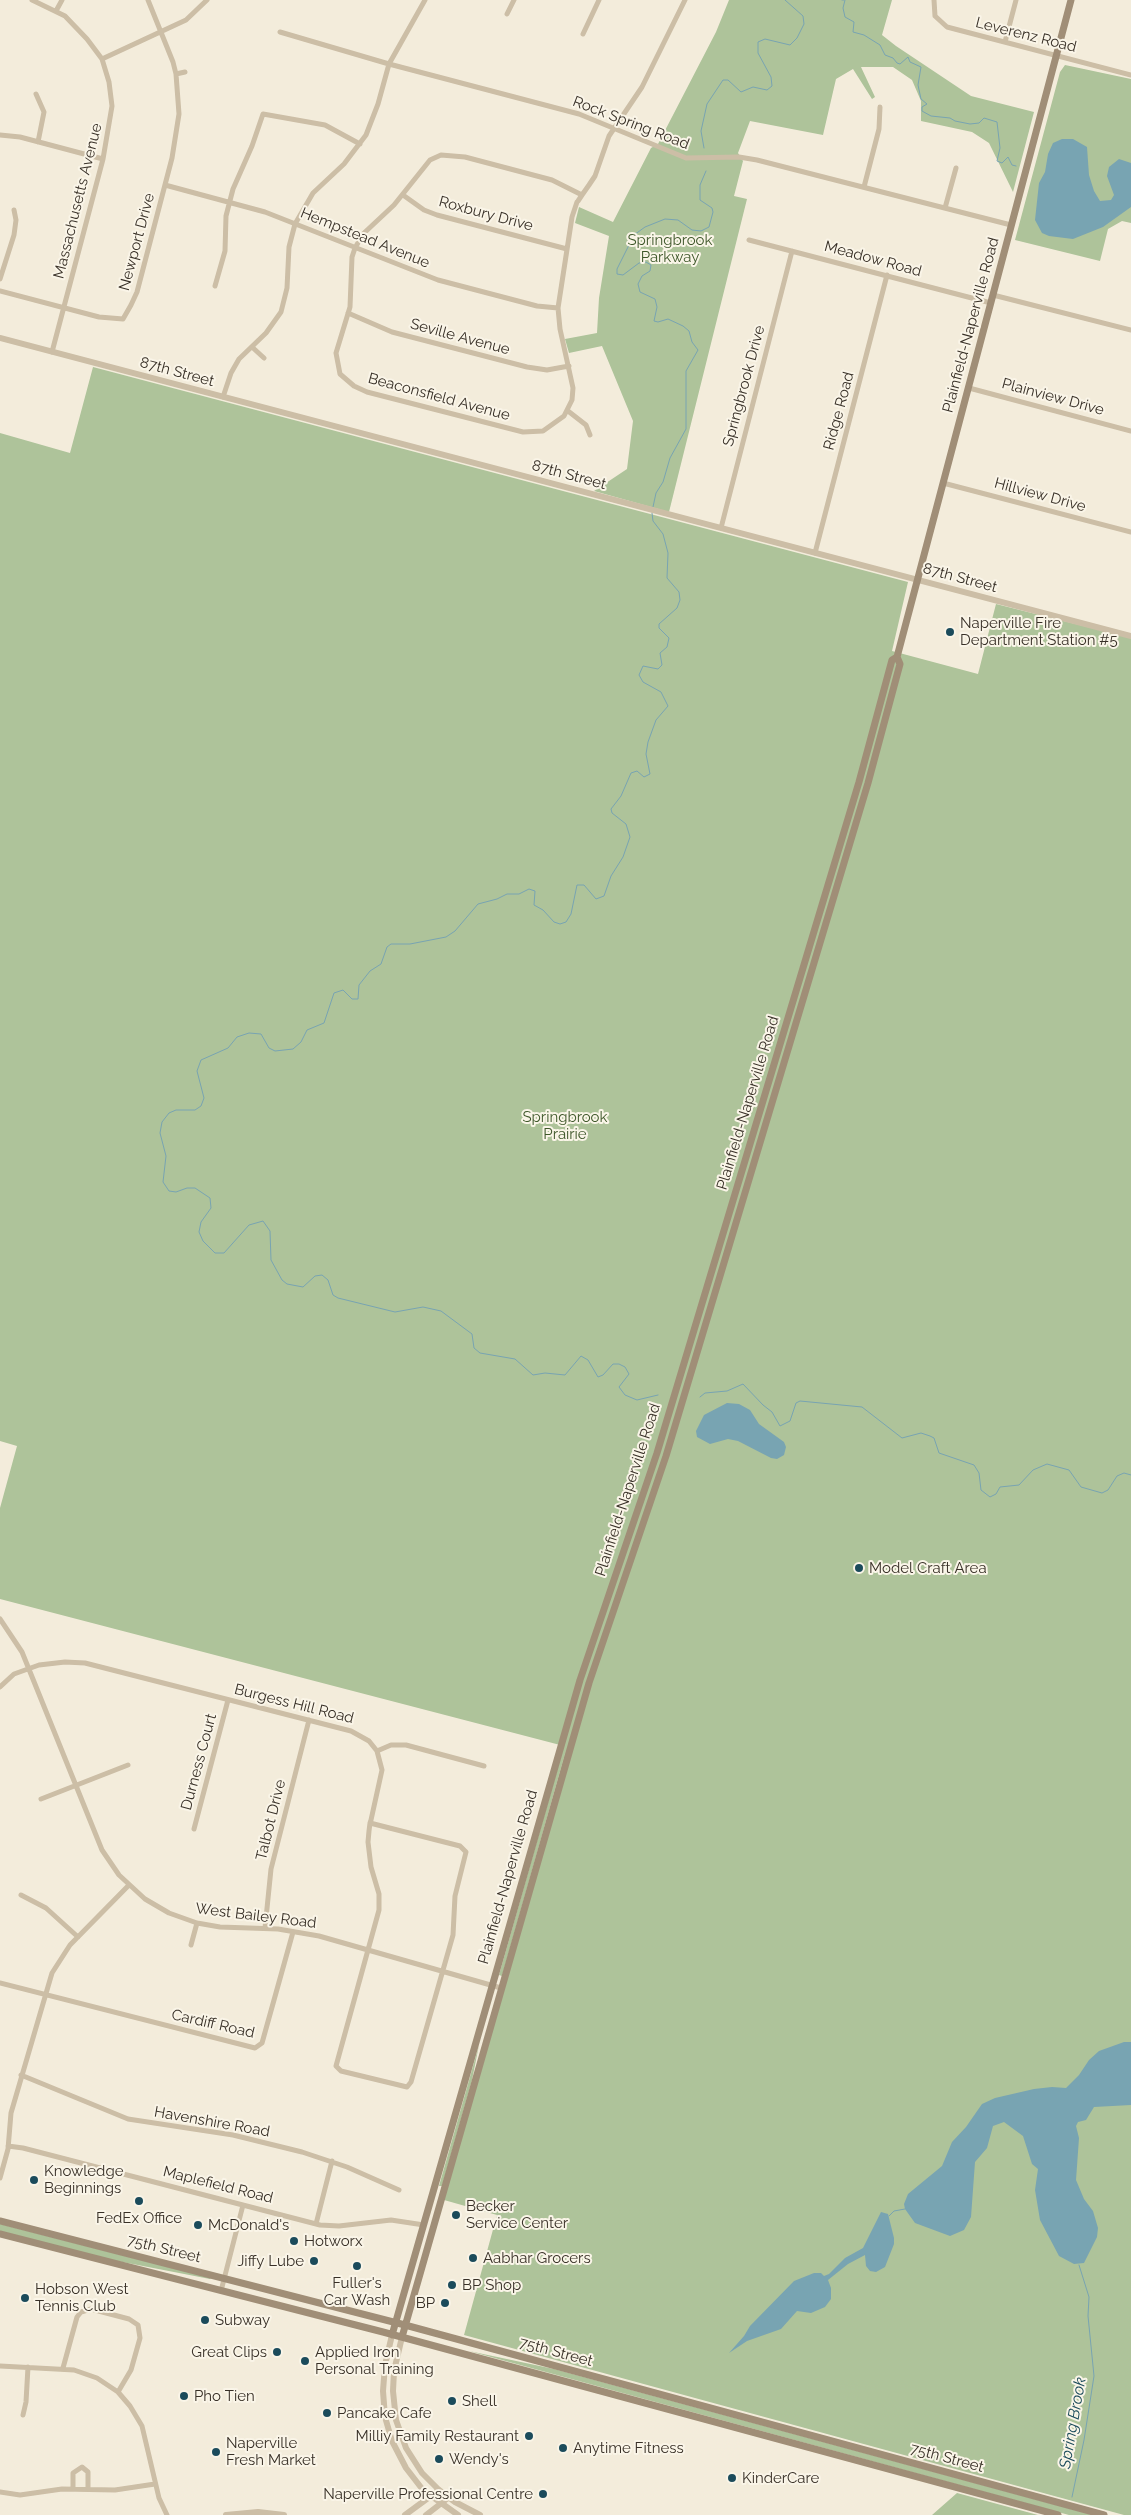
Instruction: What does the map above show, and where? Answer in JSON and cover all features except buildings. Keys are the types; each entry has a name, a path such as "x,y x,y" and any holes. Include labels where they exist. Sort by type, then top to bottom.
{"main road":[{"name":"Plainfield-Naperville Road","path":"402,2337 589,1683 669,1447 858,819 900,664 897,657 1071,0"},
{"name":"Plainfield-Naperville Road","path":"392,2335 574,1699 657,1453 859,782 892,660 897,657"},
{"name":"75th Street","path":"0,2221 396,2323 1104,2515"},
{"name":"75th Street","path":"0,2234 402,2337 1058,2515"}],"street":[{"name":"Massachusetts Avenue","path":"32,0 56,11 81,31 102,59 109,82 112,106 103,159 52,352"},
{"path":"56,11 62,0"},
{"name":"Newport Drive","path":"0,291 99,317 123,319 137,292 177,138 179,114 176,74 148,0"},
{"path":"102,59 186,20 207,0"},
{"path":"223,397 231,374 239,360 266,333 281,312 287,288 289,247 295,224 313,193 338,171 360,144 375,114 389,64 425,0"},
{"path":"508,14 514,0"},
{"path":"583,34 599,0"},
{"path":"590,435 586,425 568,411 573,394 569,366 560,329 558,308 572,217 582,195 595,176 605,144 613,128 642,87 685,0"},
{"name":"Leverenz Road","path":"934,0 935,16 942,24 1131,75"},
{"path":"1005,42 1016,0"},
{"name":"Rock Spring Road","path":"280,32 389,64 579,114 686,158 738,157 1011,225"},
{"path":"176,74 185,72"},
{"path":"36,94 44,112 38,142"},
{"path":"864,188 880,124 880,107"},
{"path":"215,286 225,251 226,216 236,180 252,146 263,114 325,125 360,144"},
{"path":"0,134 103,159"},
{"path":"355,248 363,234 403,194 425,164 435,156 448,154 552,180 582,195"},
{"path":"946,208 956,168"},
{"name":"Hempstead Avenue","path":"165,185 230,202 295,224 438,280 536,306 558,308"},
{"name":"Roxbury Drive","path":"403,194 429,212 567,249"},
{"path":"0,280 14,235 16,220 14,210"},
{"name":"Meadow Road","path":"750,240 991,303"},
{"name":"Beaconsfield Avenue","path":"355,248 352,257 352,294 338,345 337,362 340,374 359,389 530,433 549,428 568,411"},
{"name":"Springbrook Drive","path":"721,528 792,251"},
{"name":"Ridge Road","path":"815,552 887,275"},
{"path":"993,294 1131,330"},
{"name":"Seville Avenue","path":"348,313 392,332 528,367 546,370 569,366"},
{"name":"87th Street","path":"0,338 1131,636"},
{"path":"252,347 264,358"},
{"name":"Plainview Drive","path":"969,388 1131,431"},
{"name":"Hillview Drive","path":"943,483 1131,532"},
{"name":"West Bailey Road","path":"0,1619 16,1641 29,1668 102,1850 129,1885 159,1908 197,1923 220,1927 265,1928 293,1932 368,1950 501,1988"},
{"name":"Burgess Hill Road","path":"0,1687 14,1674 29,1668 55,1662 84,1663 359,1734 377,1751"},
{"name":"Durness Court","path":"194,1829 228,1700"},
{"name":"Talbot Drive","path":"265,1928 271,1869 309,1720"},
{"path":"370,1823 460,1846 465,1850 465,1858 455,1896 453,1935 409,2086 402,2087 342,2071 337,2067 336,2063 380,1903 369,1854 370,1823 382,1774 377,1751 391,1745 400,1744 484,1766"},
{"path":"41,1799 128,1765"},
{"path":"0,2178 8,2146 11,2113 45,1994 56,1966 78,1937 129,1885"},
{"path":"21,1895 46,1908 78,1937"},
{"path":"191,1945 197,1923"},
{"name":"Cardiff Road","path":"45,1994 248,2047 258,2047 262,2040 293,1932"},
{"path":"0,1983 45,1994"},
{"name":"Havenshire Road","path":"22,2075 128,2119 246,2138 332,2161 400,2190"},
{"name":"Maplefield Road","path":"8,2146 316,2224 339,2226 396,2220 424,2225"},
{"path":"316,2224 332,2161"},
{"path":"220,2291 243,2205"},
{"path":"63,2368 80,2312 91,2309 129,2319 138,2325 140,2338 131,2370 118,2392"},
{"path":"392,2335 383,2385 387,2426 406,2468 432,2498 458,2515"},
{"path":"402,2337 393,2382 396,2420 414,2460 440,2490 448,2498 480,2515"},
{"path":"0,2366 63,2368 90,2375 118,2392 130,2406 142,2426 155,2484 167,2515"},
{"path":"23,2415 26,2402 28,2367"},
{"path":"73,2489 73,2473 82,2467 88,2472 88,2489"},
{"path":"0,2492 20,2494 73,2489 115,2490 155,2484"},
{"path":"405,2515 432,2498 440,2490"},
{"path":"426,2515 448,2498"},
{"path":"226,2515 258,2512 284,2515"}],"green space":[{"name":"Springbrook Parkway","path":"729,0 892,0 882,35 971,96 1034,112 1013,192 989,143 972,132 921,121 921,101 912,80 893,67 861,67 875,97 872,99 853,69 836,79 823,135 750,121 738,153 743,161 734,196 747,199 669,512 594,491 627,469 633,421 602,346 569,353 565,339 597,333 599,298 609,236 575,223 579,207 613,222 651,148 658,144 716,32"},
{"path":"1065,65 1131,79 1131,223 1122,221 1108,229 1100,261 1015,240 1060,72"},
{"name":"Springbrook Prairie","path":"93,367 908,582 892,651 978,674 996,604 1131,638 1131,2515 1124,2515 464,2335 497,2215 444,2200 567,1747 502,1976 499,1975 564,1746 0,1599 0,1508 17,1446 0,1441 0,433 70,453"},
{"path":"479,2045 472,2080 442,2186 439,2186"},
{"path":"0,2224 211,2278 112,2260 0,2231"},
{"path":"469,2351 554,2369 1093,2515 1069,2515"},
{"path":"957,2493 1038,2515 932,2515"}],"water":[{"path":"1062,139 1073,139 1087,147 1089,175 1094,191 1100,201 1111,200 1114,195 1107,176 1109,167 1119,159 1131,163 1131,207 1103,227 1073,239 1049,236 1042,233 1035,220 1039,183 1045,172 1048,154 1053,143"},
{"path":"727,1403 739,1404 750,1410 759,1424 784,1442 786,1447 784,1455 777,1459 771,1458 738,1441 728,1439 710,1444 697,1437 696,1431 704,1415"},
{"path":"1124,2042 1131,2042 1131,2105 1094,2107 1086,2120 1078,2122 1076,2126 1079,2138 1076,2180 1084,2199 1093,2211 1098,2228 1097,2237 1084,2263 1074,2264 1059,2256 1040,2220 1035,2190 1038,2169 1032,2164 1023,2136 1004,2122 993,2126 987,2148 975,2162 971,2217 964,2230 950,2236 915,2223 905,2209 904,2204 908,2194 942,2166 952,2142 966,2127 982,2104 995,2098 1034,2089 1066,2088 1099,2051"},
{"path":"881,2212 888,2214 894,2238 894,2244 885,2267 876,2272 870,2271 866,2266 865,2255 848,2264 828,2280 831,2288 831,2299 825,2307 811,2313 797,2311 781,2329 747,2341 729,2353 750,2326 794,2281 814,2273 821,2273 824,2276 829,2274 845,2258 863,2248"}],"waterway":[{"name":"Spring Brook","path":"704,148 701,131 707,104 723,80 728,80 741,92 753,87 767,90 772,86 771,77 758,53 758,42 765,39 790,45 797,38 804,24 803,16 785,0"},
{"path":"845,0 843,8 845,17 854,22 853,32 864,35 880,45 885,55 893,58 897,63 900,64 908,57 910,62 921,67 918,85 921,99 927,104 922,107 922,111 931,116 950,118 970,124 979,123 984,118 997,122 1000,148 997,161 1002,163 1008,157 1012,165 1016,166"},
{"name":"Spring Brook","path":"653,507 656,493 663,482 670,458 686,429 686,371 698,350 692,342 689,331 683,326 668,319 658,322 654,321 657,307 655,299 640,292 638,284 642,276 650,271 651,265 646,262 639,263 623,275 617,274 617,269 634,235 645,227 665,219 678,220 692,230 701,231 709,227 713,212 712,208 700,200 700,185 706,171"},
{"name":"Spring Brook","path":"652,513 653,521 663,534 668,553 667,578 679,592 680,600 677,608 659,624 659,628 669,638 667,647 660,653 662,665 658,669 643,666 639,675 643,682 661,692 668,706 656,720 648,742 646,754 650,774 644,777 637,771 631,773 621,796 611,809 612,813 626,824 630,837 623,857 611,876 604,896 596,899 584,885 577,885 571,914 566,922 560,924 554,922 543,910 534,905 535,891 529,889 519,894 507,894 478,904 455,931 446,937 410,944 391,944 387,947 381,964 370,971 359,985 358,999 352,999 343,990 334,993 324,1023 307,1030 301,1042 293,1049 275,1051 269,1048 261,1034 249,1033 237,1037 228,1048 201,1060 197,1071 204,1098 201,1106 195,1110 176,1110 169,1113 162,1122 160,1133 166,1156 163,1182 169,1191 176,1192 187,1188 195,1188 210,1198 211,1208 201,1222 199,1232 203,1241 215,1253 224,1253 249,1225 263,1221 270,1231 271,1260 282,1280 287,1284 303,1287 315,1276 322,1275 328,1280 333,1295 338,1298 395,1312 423,1307 441,1311 472,1334 474,1348 480,1353 515,1359 533,1375 545,1373 565,1375 581,1356 588,1360 598,1377 603,1375 613,1364 625,1367 629,1374 619,1387 625,1395 637,1400 658,1395"},
{"name":"Spring Brook","path":"700,1397 705,1393 727,1391 743,1384 772,1412 780,1426 790,1421 796,1403 800,1401 862,1407 902,1438 921,1433 930,1436 934,1438 939,1453 974,1465 979,1473 981,1490 990,1497 996,1494 1000,1487 1019,1485 1033,1470 1047,1464 1069,1470 1081,1487 1102,1493 1108,1490 1117,1476 1124,1473 1131,1475"},
{"path":"889,2216 894,2211 905,2209"},
{"name":"Spring Brook","path":"1072,2497 1084,2440 1094,2376 1088,2316 1089,2297 1079,2265"}],"place":[{"name":"Naperville Fire Department Station #5","path":"950,632"},
{"name":"Model Craft Area","path":"859,1568"},
{"name":"Knowledge Beginnings","path":"34,2180"},
{"name":"FedEx Office","path":"139,2201"},
{"name":"Becker Service Center","path":"456,2215"},
{"name":"McDonald's","path":"198,2225"},
{"name":"Hotworx","path":"294,2241"},
{"name":"Aabhar Grocers","path":"473,2258"},
{"name":"Jiffy Lube","path":"314,2261"},
{"name":"Fuller's Car Wash","path":"357,2266"},
{"name":"BP Shop","path":"452,2285"},
{"name":"Hobson West Tennis Club","path":"25,2298"},
{"name":"BP","path":"445,2303"},
{"name":"Subway","path":"205,2320"},
{"name":"Great Clips","path":"277,2352"},
{"name":"Applied Iron Personal Training","path":"305,2361"},
{"name":"Pho Tien","path":"184,2396"},
{"name":"Shell","path":"452,2401"},
{"name":"Pancake Cafe","path":"327,2413"},
{"name":"Milliy Family Restaurant","path":"529,2436"},
{"name":"Anytime Fitness","path":"563,2448"},
{"name":"Naperville Fresh Market","path":"216,2452"},
{"name":"Wendy's","path":"439,2459"},
{"name":"KinderCare","path":"732,2478"},
{"name":"Naperville Professional Centre","path":"543,2494"}]}
